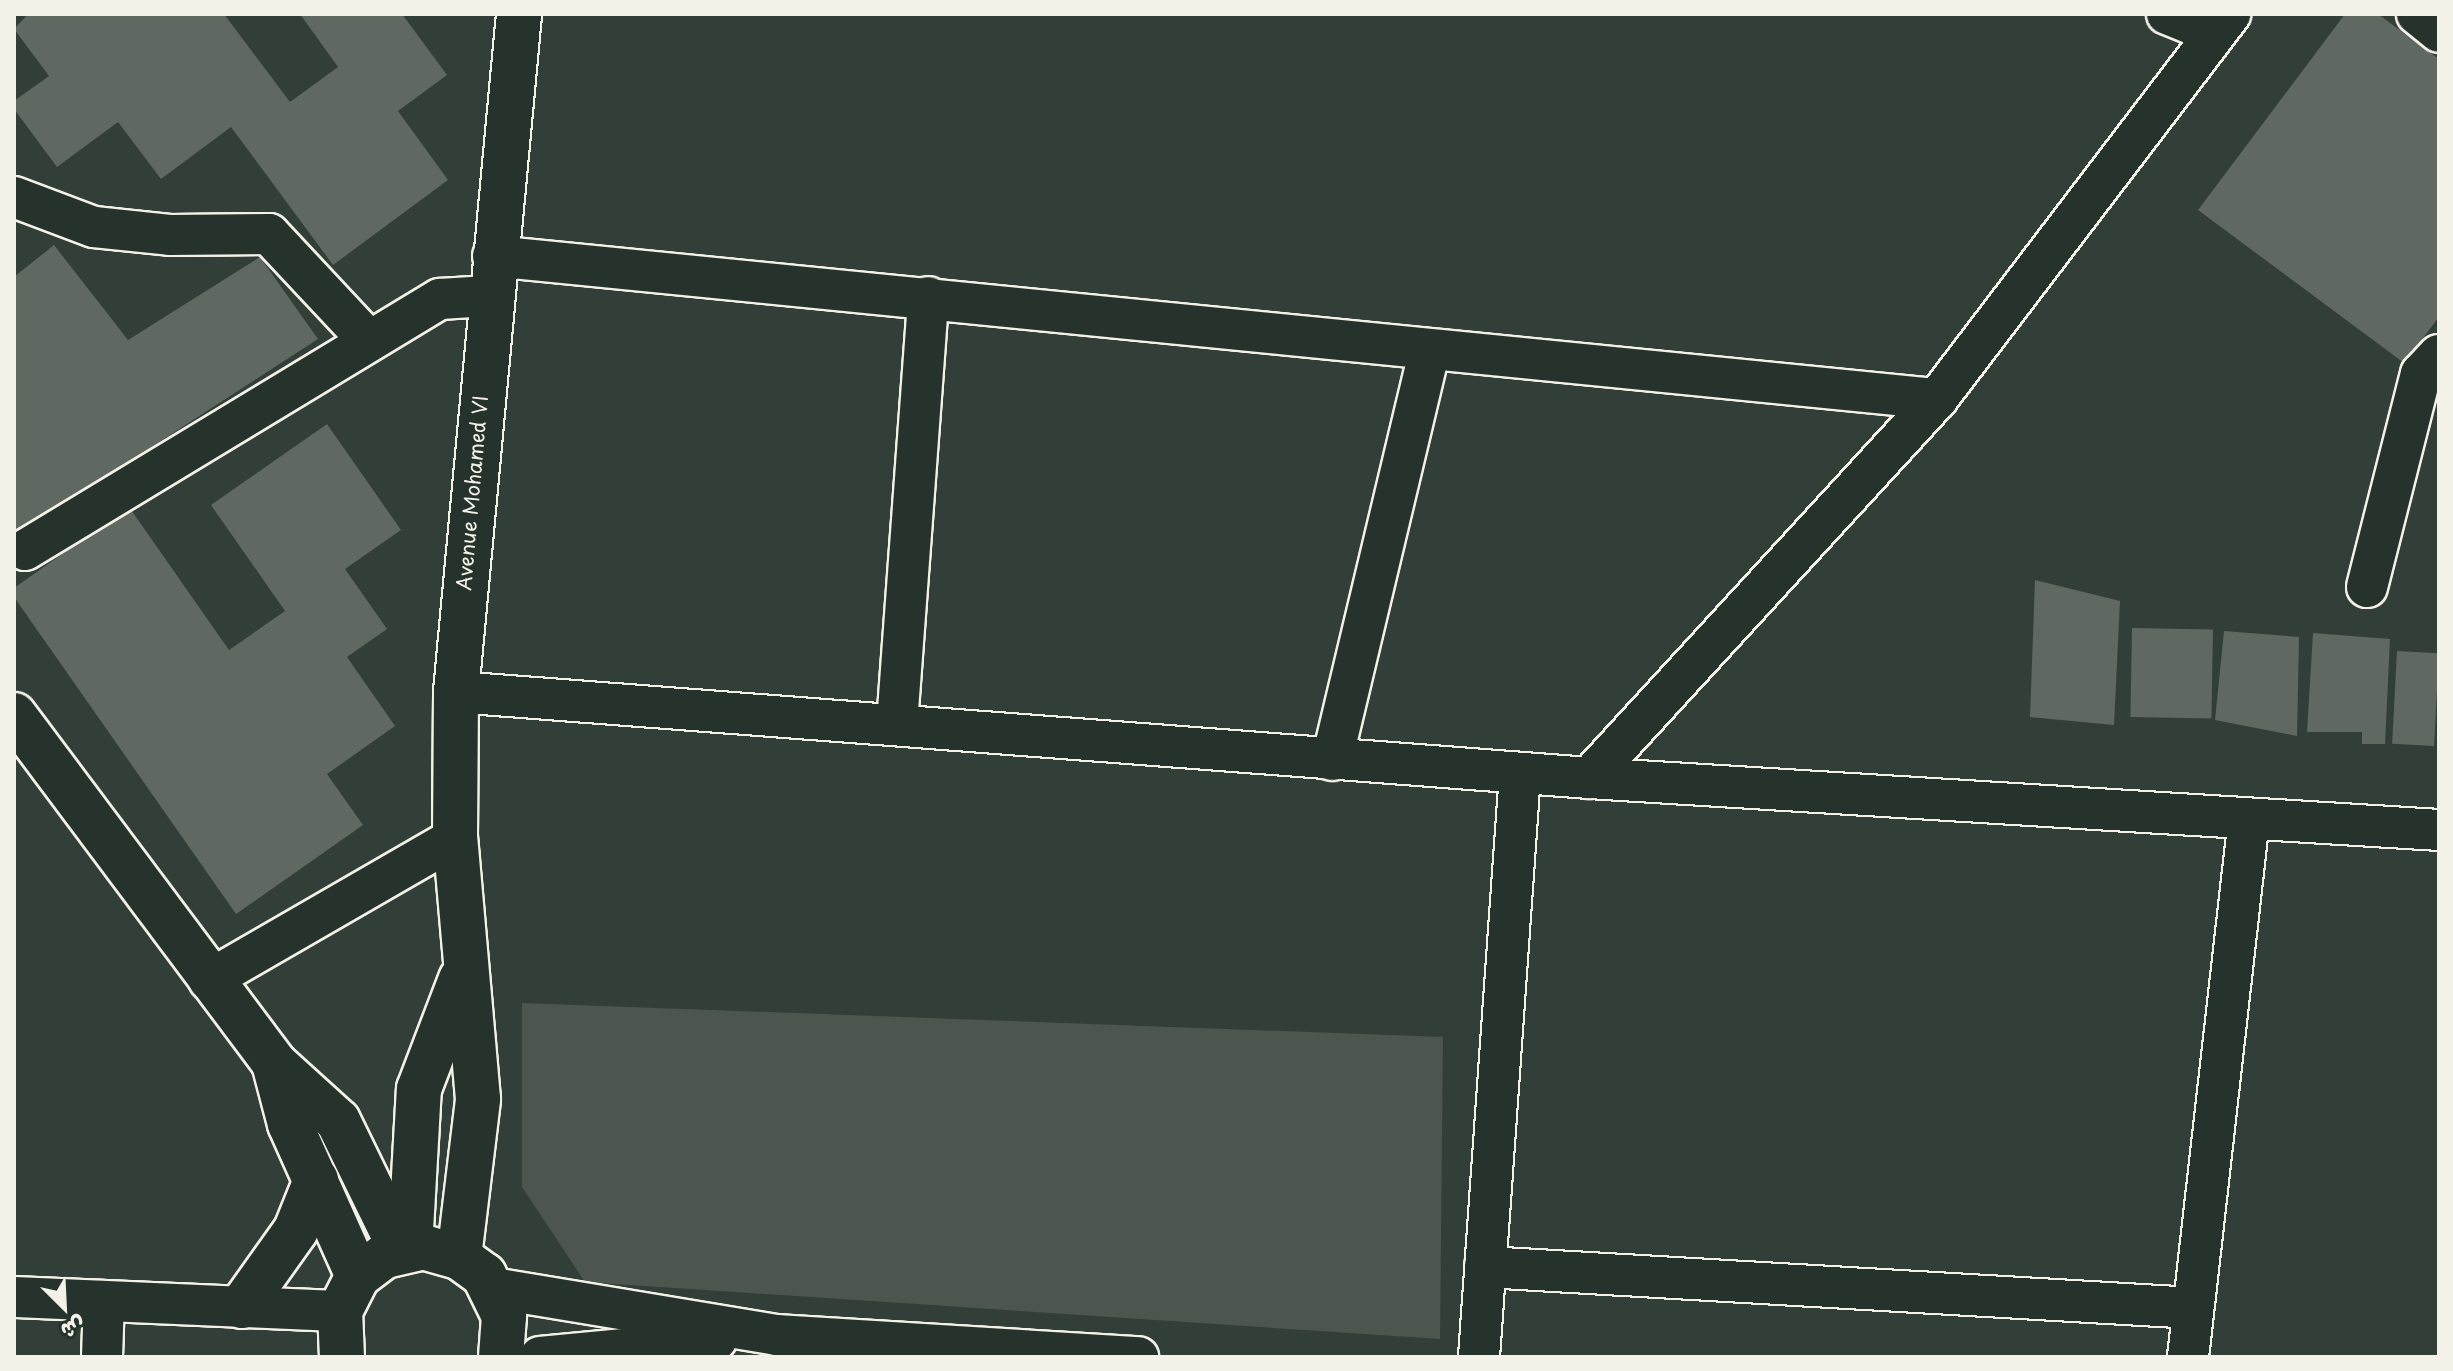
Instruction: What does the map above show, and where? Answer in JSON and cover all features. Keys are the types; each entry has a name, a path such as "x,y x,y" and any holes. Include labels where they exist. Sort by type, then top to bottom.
{"main road":[{"name":"Avenue Mohamed VI","path":"459,1257 478,1099 463,973 455,838 456,692 490,276 519,14"},
{"path":"14,715 274,1063 338,1121 406,1249"},
{"path":"406,1249 419,1089 463,973"},
{"path":"274,1063 290,1124 316,1180 349,1293 342,1357"},
{"path":"242,1306 296,1230 316,1180"},
{"path":"349,1293 406,1249 459,1257 493,1288 504,1316 501,1357"}],"street":[{"path":"1589,778 1937,399 2222,24 2167,14"},
{"path":"2417,14 2439,32"},
{"path":"14,197 94,227 170,235 269,234 369,341"},
{"path":"25,550 440,299 490,276 928,297 1937,399"},
{"path":"897,724 928,297"},
{"path":"1332,760 1430,350"},
{"path":"2367,587 2421,374 2439,355"},
{"path":"456,692 1520,774 2439,830"},
{"path":"1479,1357 1520,774"},
{"path":"2188,1357 2249,818"},
{"path":"209,980 455,838"},
{"path":"1485,1267 2193,1308"},
{"path":"493,1288 776,1335 1138,1357"},
{"path":"14,1297 242,1306 349,1293"},
{"path":"102,1357 104,1301"},
{"path":"540,1357 776,1335"}],"shaded area":[{"path":"522,1003 1443,1037 1440,1339 585,1282 522,1187"}],"building":[{"path":"28,14 224,14 290,102 338,67 300,14 402,14 447,75 398,111 448,180 333,265 231,127 161,179 118,122 57,167 14,109 14,101 49,76 14,29"},
{"path":"2345,14 2378,14 2439,59 2439,317 2404,363 2198,210"},
{"path":"54,245 128,340 260,257 318,339 14,536 14,277"},
{"path":"327,424 401,530 345,569 387,629 347,657 395,726 327,774 363,825 236,914 14,597 14,588 129,507 229,650 285,611 211,505"},
{"path":"2035,580 2120,601 2114,725 2030,717"},
{"path":"2132,628 2213,629 2211,718 2130,717"},
{"path":"2224,631 2299,637 2297,736 2215,720"},
{"path":"2313,633 2390,639 2385,744 2362,744 2362,732 2307,732"},
{"path":"2397,651 2439,653 2434,746 2392,744"}]}
